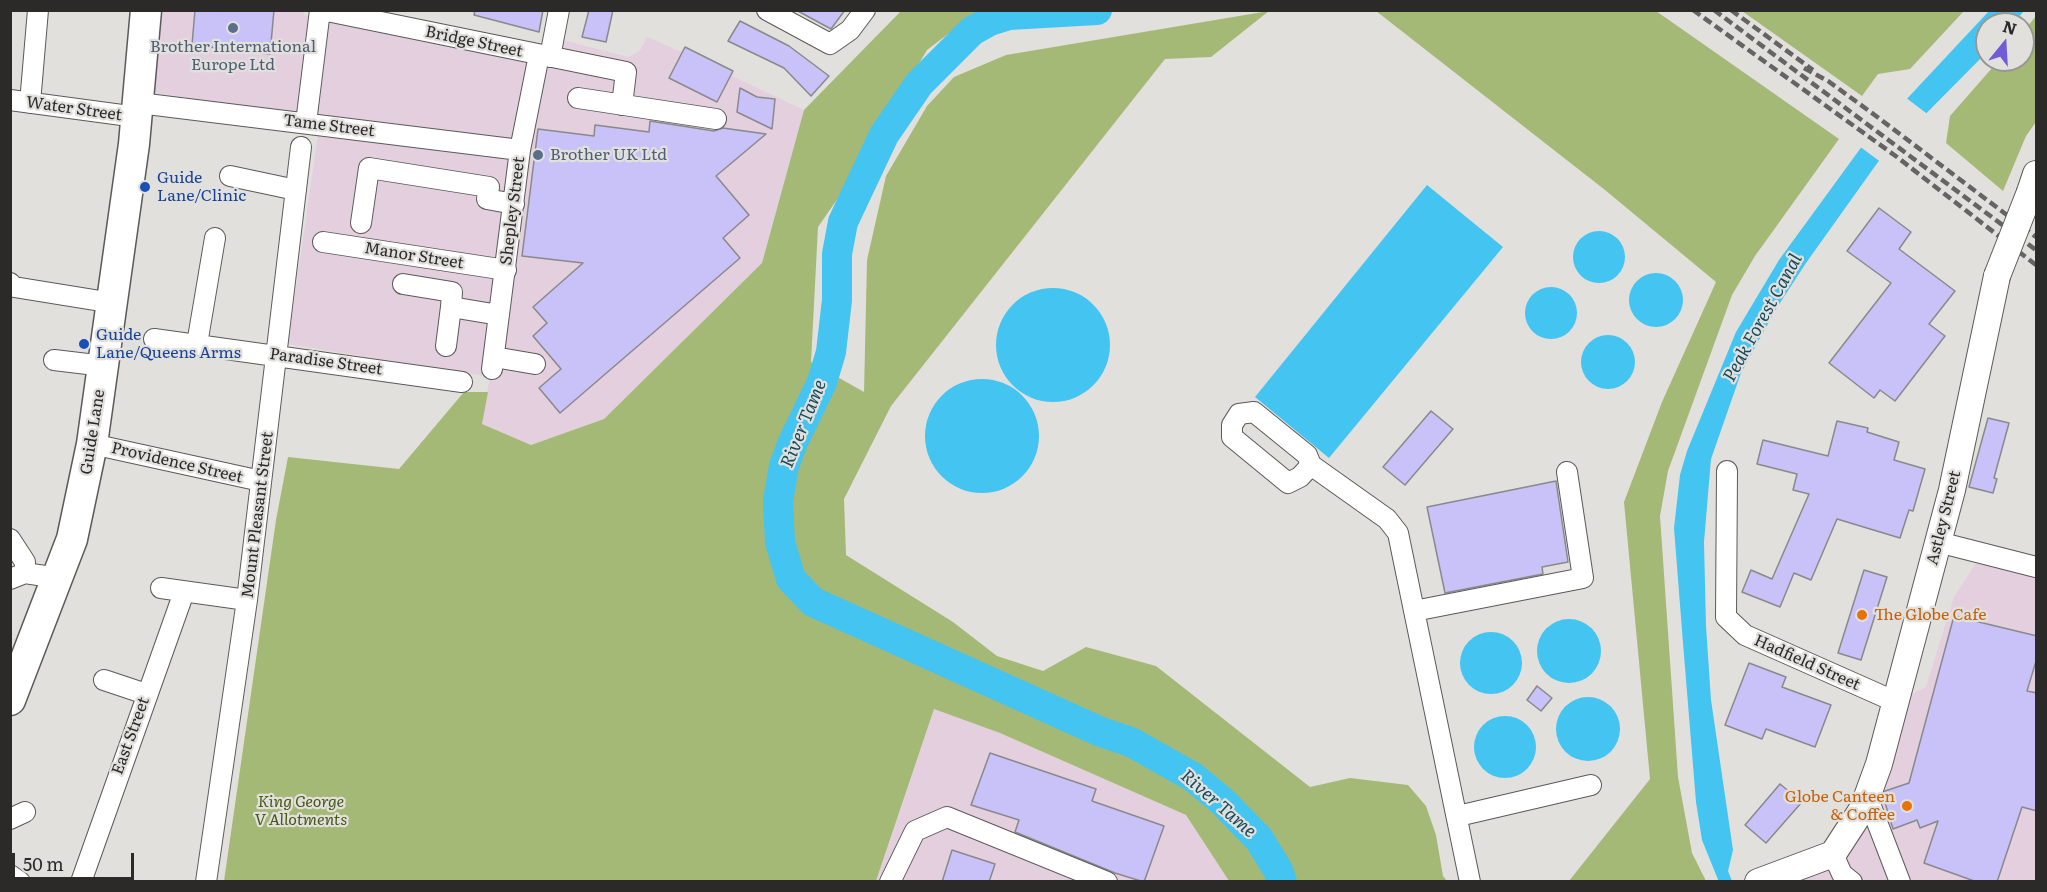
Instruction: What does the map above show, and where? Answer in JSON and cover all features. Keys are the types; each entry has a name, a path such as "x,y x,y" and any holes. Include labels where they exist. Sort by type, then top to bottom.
{"highway":[{"name":"Guide Lane","path":"10,700 72,539 92,444 138,110 146,10"}],"main road":[{"name":"Astley Street","path":"1833,854 1863,808 1896,702 1938,542 1997,276 2033,183"},
{"path":"1758,882 1833,854"}],"street":[{"path":"30,103 38,10"},
{"path":"306,123 321,10"},
{"name":"Bridge Street","path":"321,10 626,72 622,105"},
{"name":"Shepley Street","path":"535,364 493,363 520,150 559,10"},
{"path":"767,10 830,44 850,30 865,10"},
{"path":"578,98 716,120"},
{"name":"Water Street","path":"10,100 138,110"},
{"name":"Tame Street","path":"138,110 306,123 520,150"},
{"name":"Mount Pleasant Street","path":"206,882 247,600 301,147"},
{"path":"361,222 369,168 489,187 487,199 514,204"},
{"path":"230,176 296,190"},
{"path":"197,344 215,238"},
{"name":"Manor Street","path":"323,242 506,270"},
{"path":"10,283 14,287 113,303"},
{"path":"403,284 452,292 446,346"},
{"path":"451,307 499,315"},
{"name":"Paradise Street","path":"154,339 462,382"},
{"path":"54,360 104,366"},
{"name":"Providence Street","path":"92,444 261,482"},
{"path":"1311,465 1387,519 1398,533 1470,882"},
{"name":"Hadfield Street","path":"1727,471 1726,617 1745,635 1896,702"},
{"path":"1414,611 1583,578 1567,472"},
{"path":"10,539 26,562 18,576 58,578"},
{"path":"1938,542 2037,567"},
{"path":"160,588 247,600"},
{"name":"East Street","path":"81,882 107,803 184,592"},
{"path":"104,680 146,694"},
{"path":"1458,816 1591,785"},
{"path":"1867,796 1900,882"},
{"path":"890,882 915,831 947,817 1107,882"},
{"path":"1833,854 1842,874 1852,882"},
{"path":"10,875 20,882"}],"shaded area":[{"path":"305,10 304,15 556,68 563,40 628,57 640,51 647,37 682,52 685,47 734,72 732,76 804,110 762,263 604,419 531,445 481,424 490,377 288,344 320,120 149,92 156,11"},
{"path":"1976,563 2033,577 2036,564 2036,881 1758,882 1833,854 1896,702 1926,687 1954,597"},
{"path":"934,709 1000,733 1186,815 1229,881 876,882"}],"green space":[{"name":"King George V Allotments","path":"901,11 978,11 927,50 845,188 818,227 811,362 864,392 867,260 886,176 927,106 954,77 1006,55 1269,11 1211,57 1165,59 891,406 844,499 846,555 953,622 997,656 1043,671 1086,647 1156,666 1310,787 1350,778 1408,785 1426,806 1436,835 1443,876 1447,881 1229,881 1186,815 1000,733 934,709 876,881 224,881 276,520 288,457 399,469 464,392 488,392 482,424 531,445 604,419 762,263 804,110"},
{"path":"1376,11 1656,11 1839,139 1755,256 1732,295 1668,471 1660,516 1678,777 1692,853 1706,881 1569,881 1650,779 1624,502 1662,402 1716,282 1605,190"},
{"path":"1742,11 1964,11 1910,69 1878,74 1862,96"},
{"path":"2035,17 2036,122 2026,136 2003,191 1946,143 1950,116 1988,72 2035,72"}],"water":[{"path":"1989,11 2024,11 2023,12"},
{"name":"Peak Forest Canal","path":"1975,26 1975,64 1878,162 1776,309 1741,373 1711,459 1704,542 1706,626 1711,700 1733,850 1728,871 1732,881 1719,882 1702,840 1696,802 1674,528 1680,475 1687,451 1736,332 1779,260 1860,149"},
{"path":"1427,185 1503,247 1329,458 1255,397"},
{"path":"1599,231 1613,235 1621,243 1625,257 1621,271 1613,279 1599,283 1585,279 1577,271 1573,257 1577,243 1585,235"},
{"path":"1656,273 1666,275 1675,281 1681,290 1683,300 1681,310 1675,319 1666,325 1656,327 1646,325 1637,319 1631,310 1629,300 1631,290 1637,281 1646,275"},
{"path":"1546,287 1556,287 1566,291 1573,298 1577,313 1573,328 1566,335 1556,339 1546,339 1536,335 1529,328 1525,318 1525,308 1529,298 1536,291"},
{"path":"1053,288 1075,293 1093,305 1105,323 1110,345 1105,367 1093,385 1075,397 1053,402 1031,397 1013,385 1001,367 996,345 1001,323 1013,305 1031,293"},
{"path":"1608,335 1618,337 1627,343 1633,352 1635,362 1633,372 1627,381 1618,387 1608,389 1598,387 1589,381 1583,372 1581,362 1583,352 1589,343 1598,337"},
{"path":"982,379 1004,384 1022,396 1034,414 1039,436 1034,458 1022,476 1004,488 982,493 960,488 942,476 930,458 925,436 930,414 942,396 960,384"},
{"path":"1569,619 1587,625 1595,633 1601,651 1595,669 1587,677 1569,683 1551,677 1543,669 1537,651 1543,633 1551,625"},
{"path":"1485,632 1497,632 1513,641 1520,651 1522,663 1520,675 1513,685 1497,694 1485,694 1474,689 1465,680 1460,669 1460,657 1465,646 1474,637"},
{"path":"1588,697 1606,703 1614,711 1620,729 1614,747 1606,755 1588,761 1570,755 1562,747 1556,729 1562,711 1570,703"},
{"path":"1499,716 1511,716 1527,725 1534,735 1536,747 1534,759 1527,769 1511,778 1499,778 1488,773 1479,764 1474,753 1474,741 1479,730 1488,721"}],"pier":[{"path":"1905,97 1930,116 1882,163 1859,146"}],"building":[{"name":"Brother International Europe Ltd","path":"195,10 274,10 270,54 192,45"},
{"path":"475,10 543,10 539,32 474,15"},
{"path":"589,10 613,10 606,42 582,37"},
{"path":"796,10 845,10 831,29"},
{"path":"740,21 789,46 829,76 811,96 784,68 728,41"},
{"path":"685,47 733,71 717,102 669,78"},
{"path":"740,88 757,97 775,99 772,129 737,112"},
{"path":"650,121 714,131 723,128 766,134 716,176 749,215 723,238 740,258 560,413 539,388 561,369 533,336 547,323 533,307 583,263 522,256 538,129 594,136 595,125 649,132"},
{"path":"1879,208 1911,232 1899,249 1955,291 1929,324 1945,336 1895,401 1880,390 1874,398 1829,363 1891,283 1847,251"},
{"path":"1431,411 1453,429 1405,485 1383,467"},
{"path":"1988,418 2009,423 1994,478 1997,479 1993,493 1969,487"},
{"path":"1837,421 1868,428 1867,432 1899,442 1894,460 1925,469 1913,511 1909,510 1900,538 1837,519 1811,580 1794,573 1780,607 1742,592 1751,570 1772,579 1809,494 1793,490 1797,474 1757,464 1763,440 1828,456"},
{"path":"1556,481 1568,562 1542,567 1543,574 1445,593 1427,507"},
{"name":"The Globe Cafe","path":"1864,570 1887,577 1861,660 1838,653"},
{"path":"1954,616 2037,636 2037,658 2027,691 2037,693 2037,811 2022,807 1997,882 1977,882 1924,863 1938,821 1920,828 1917,820 1893,829 1883,796 1885,791 1909,783"},
{"path":"1749,663 1786,677 1782,687 1831,705 1815,747 1766,729 1762,739 1725,725"},
{"path":"1537,686 1552,698 1541,711 1527,700"},
{"path":"990,753 1096,789 1092,801 1164,826 1144,882 1115,873 1015,832 1019,820 971,805"},
{"path":"1780,784 1802,802 1766,843 1745,825"},
{"path":"952,850 995,864 989,882 942,882"}],"waterway":[{"name":"River Tame","path":"1097,10 1009,15 990,21 972,31 919,84 884,135 843,222 837,254 837,300 831,352 822,382 784,466 778,501 780,542 791,579 813,602 1101,732 1131,742 1193,777 1222,801 1259,839 1278,870 1282,882"}],"railway":[{"path":"1693,10 1897,157 2036,265"},
{"path":"1714,10 2036,250"},
{"path":"1731,10 1813,70"},
{"path":"1804,68 1828,81 2036,237"}],"place":[{"name":"Brother International Europe Ltd","path":"233,28"},
{"name":"Brother UK Ltd","path":"538,155"},
{"name":"Guide Lane/Clinic","path":"145,187"},
{"name":"Guide Lane/Queens Arms","path":"84,344"},
{"name":"The Globe Cafe","path":"1862,615"},
{"name":"Globe Canteen & Coffee","path":"1907,806"}]}
